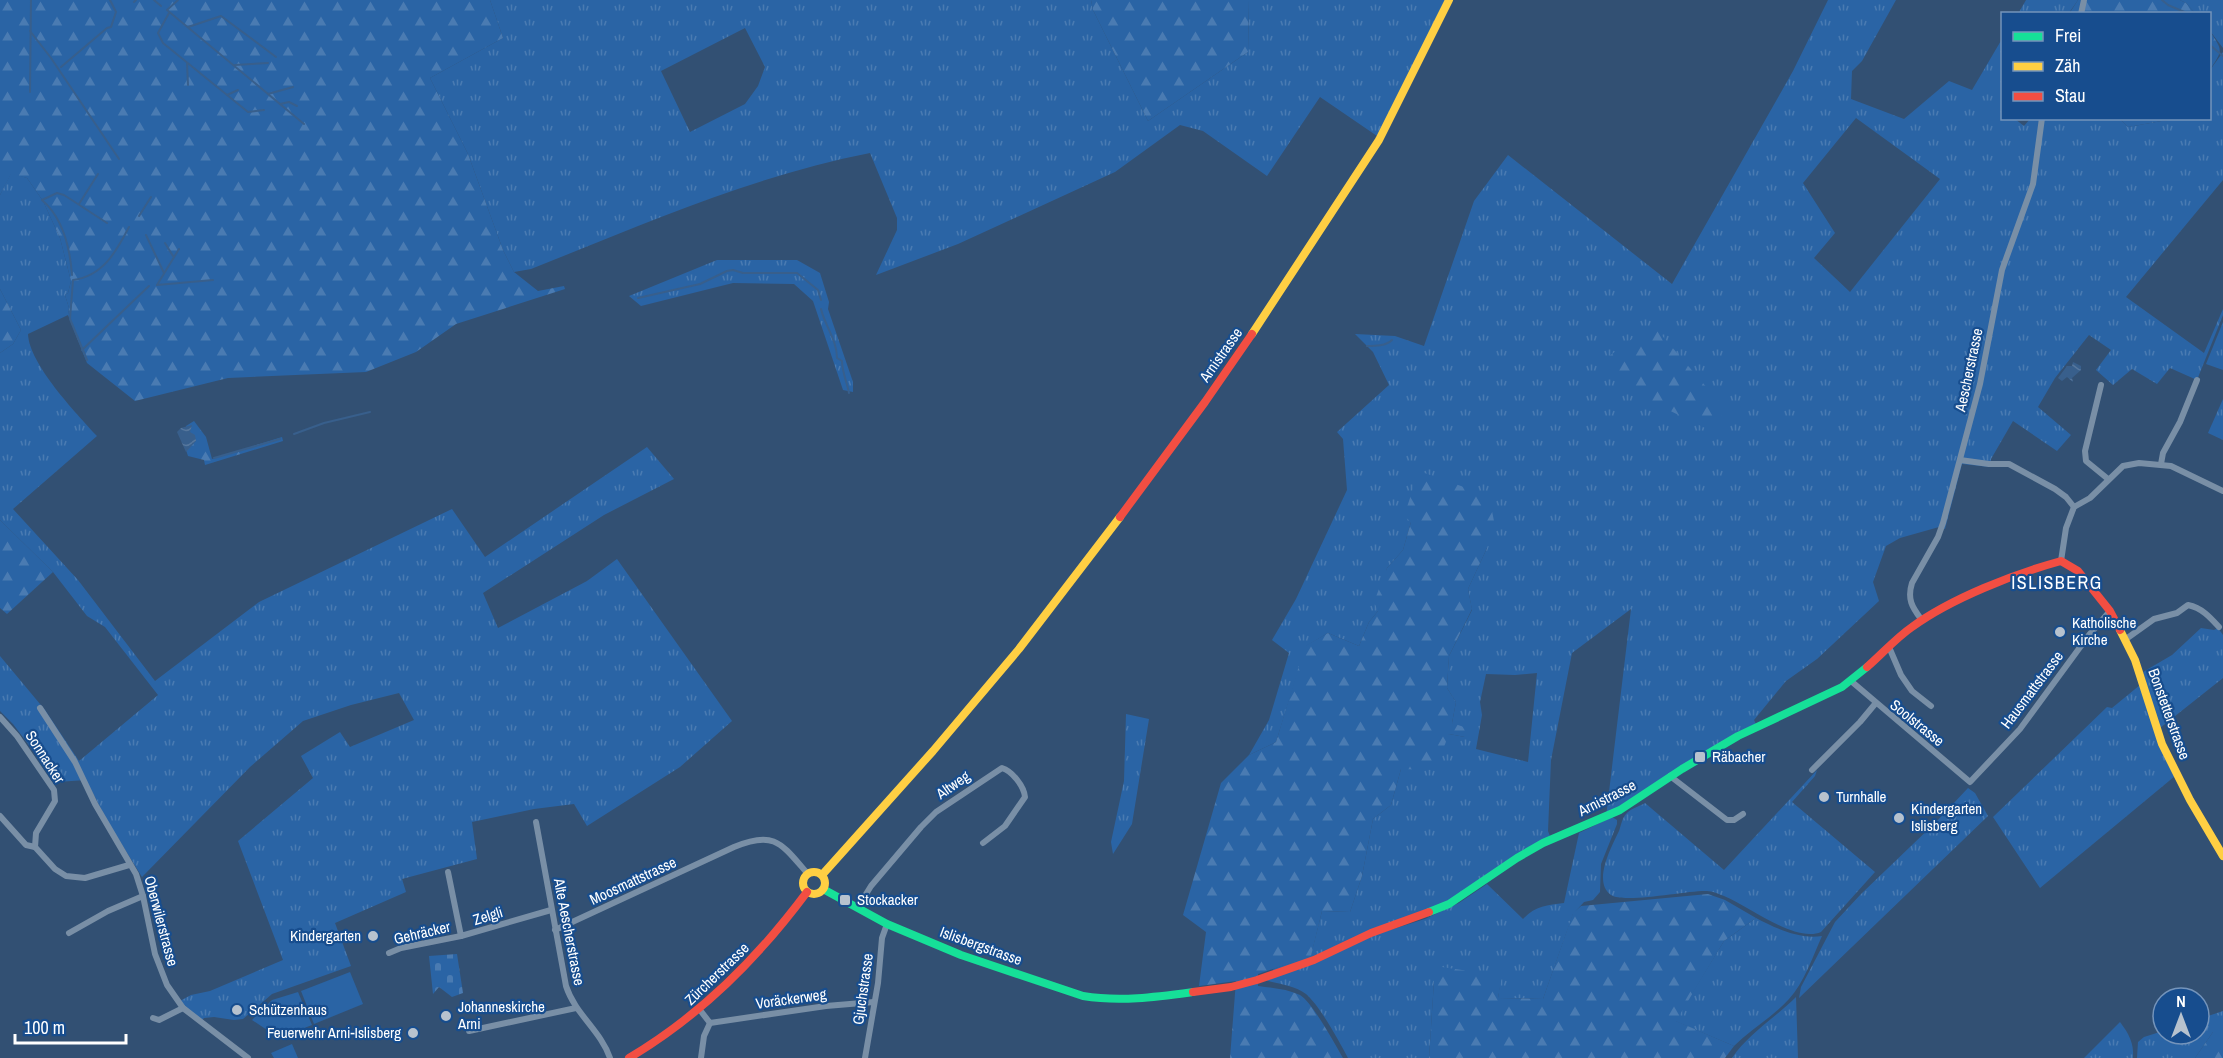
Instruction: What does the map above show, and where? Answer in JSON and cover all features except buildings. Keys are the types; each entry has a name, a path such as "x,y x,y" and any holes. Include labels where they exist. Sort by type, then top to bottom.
{"street":[{"name":"Arnistrasse","path":"822,875 873,820 1019,649 1133,500 1263,318 1379,140 1449,0"},
{"name":"Aescherstrasse","path":"1921,619 1912,606 1909,591 1938,537 1960,460 1980,384 2002,270 2033,184 2042,120"},
{"path":"2161,464 2163,453 2180,422 2197,380"},
{"path":"2101,386 2085,451 2086,461 2108,479"},
{"path":"1960,460 2009,464 2055,489 2074,507"},
{"path":"2061,561 2066,528 2074,507 2090,498 2123,466 2161,464 2171,466 2223,491"},
{"name":"Arnistrasse","path":"1138,999 1231,987 1257,980 1314,960 1371,933 1449,904 1516,858 1543,843 1620,810 1671,776 1749,730 1851,681 1921,619 1970,594 2061,561"},
{"name":"Bonstetterstrasse","path":"2061,561 2084,576 2110,611 2126,639 2162,744 2190,800 2223,856"},
{"path":"2126,639 2154,619 2177,613 2188,605 2197,607 2208,614 2219,627"},
{"name":"Hausmattstrasse","path":"1970,782 2020,729 2089,635 2110,611"},
{"path":"1888,647 1912,692 1931,706"},
{"name":"Soolstrasse","path":"1851,681 1875,704 1970,782"},
{"path":"1812,770 1875,704"},
{"name":"Oberwilerstrasse","path":"40,708 75,762 95,804 136,874 155,954 167,985 183,1008 248,1058"},
{"name":"Sonnacker","path":"0,717 17,736 54,790 55,801 36,833 35,847"},
{"name":"Altweg","path":"858,907 872,886 936,812 1002,768 1007,770 1024,789 1025,796 1005,826 983,843"},
{"path":"1671,776 1727,820 1734,820 1743,814"},
{"path":"0,816 26,845 35,847 55,869 72,878 85,878 129,865"},
{"name":"Alte Aescherstrasse","path":"536,822 566,986 576,1008 606,1047 610,1058"},
{"name":"Moosmattstrasse","path":"555,930 759,838 785,848 807,873"},
{"path":"814,871 822,875 825,880 823,889 816,894 807,892 803,887 803,881 807,873 814,871"},
{"name":"Zelgli","path":"448,872 461,936 551,910"},
{"name":"Islisbergstrasse","path":"823,889 886,924 961,955 1083,996 1101,999 1138,999"},
{"name":"Zürcherstrasse","path":"629,1058 667,1035 700,1010 756,955 807,892"},
{"path":"69,933 108,910 143,896"},
{"name":"Gjuchstrasse","path":"865,1058 886,924"},
{"name":"Gehräcker","path":"389,953 401,948 461,936"},
{"path":"147,956 155,954"},
{"name":"Voräckerweg","path":"711,1023 826,1005 874,1002"},
{"path":"153,1018 159,1020 183,1008"},
{"path":"469,1031 576,1008"},
{"path":"700,1010 711,1023 704,1036 701,1058"}],"green space":[{"path":"0,0 490,0 503,38 430,78 468,154 503,250 514,272 538,291 564,286 565,289 456,324 416,352 366,372 228,378 135,401 87,363 68,315 69,308 65,295 68,293 71,281 60,238 43,201 27,178 11,174 0,195"},
{"path":"490,0 1091,0 1093,10 1148,121 1248,52 1249,0 1449,0 1380,138 1320,97 1267,176 1203,131 1180,125 1115,172 958,244 876,275 897,230 897,218 870,153 740,188 531,269 514,272 503,250 468,154 430,78 503,38","holes":["745,28 765,67 758,86 745,104 690,132 661,71"]},
{"path":"1091,0 1249,0 1248,52 1148,121 1093,10"},
{"path":"1828,0 1896,0 1862,61 1852,71 1851,99 1904,119 1949,81 1972,90 2001,41 2001,120 2016,120 2024,126 2029,120 2121,120 2128,127 2167,120 2211,120 2211,69 2223,52 2223,180 2126,297 2204,353 2223,309 2223,315 2197,380 2170,368 2157,384 2132,369 2113,385 2096,370 2111,350 2089,335 2055,378 2038,407 2071,435 2057,451 2013,421 1991,459 1990,467 1962,464 1945,529 1939,527 1900,538 1886,546 1873,582 1879,601 1817,659 1786,681 1754,720 1757,726 1606,817 1631,609 1572,653 1551,760 1548,831 1551,839 1449,904 1275,975 1273,969 1311,955 1322,911 1350,912 1362,876 1373,819 1391,805 1401,769 1449,734 1465,737 1452,723 1456,702 1447,688 1449,656 1472,610 1468,589 1487,548 1411,522 1403,550 1387,568 1378,611 1369,622 1359,646 1328,633 1306,646 1276,742 1249,755 1269,720 1289,653 1272,640 1296,599 1347,490 1343,439 1337,432 1389,385 1373,352 1355,334 1395,336 1424,346 1474,201 1508,155 1672,284 1793,71","holes":["1856,118 1940,179 1850,292 1814,258 1835,233 1803,183","1537,673 1528,762 1476,749 1482,715 1480,702 1486,674"]},
{"path":"2026,0 2078,0 2070,12 2019,12"},
{"path":"2078,0 2180,0 2194,12 2070,12"},
{"path":"2180,0 2223,0 2223,48 2211,32 2211,12 2194,12"},
{"path":"2211,33 2220,51 2211,68"},
{"path":"2121,120 2167,120 2128,127"},
{"path":"11,173 27,178 43,201 60,238 71,281 68,293 65,295 69,308 68,315 28,334 30,346 55,388 97,436 13,509 78,580 155,681 259,602 452,509 485,557 647,447 674,479 604,515 483,593 498,628 587,581 617,559 732,721 680,767 587,826 574,804 534,809 472,822 477,859 402,879 406,892 335,923 351,966 272,994 243,1019 214,1017 204,1018 200,1022 178,1002 283,960 238,841 313,778 301,756 340,732 350,747 414,720 399,693 351,705 303,721 250,767 142,877 108,822 86,780 57,782 13,724 0,711 0,656 45,710 79,761 158,695 105,627 87,616 53,572 0,520 0,353 13,344 21,330 0,289 0,195"},
{"path":"717,260 797,260 820,273 829,302 828,309 853,382 853,392 843,390 813,301 794,284 733,283 641,306 629,296"},
{"path":"0,289 21,330 13,344 0,353"},
{"path":"2223,322 2223,370 2206,364"},
{"path":"1652,324 1727,411 1707,429 1634,393 1600,363"},
{"path":"2223,399 2223,440 2208,433"},
{"path":"194,421 206,437 212,459 282,437 283,441 205,465 204,460 188,456 184,444 186,426"},
{"path":"1419,471 1489,496 1495,526 1468,589 1472,609 1449,656 1447,688 1456,702 1452,723 1467,728 1465,737 1449,734 1435,770 1401,769 1391,805 1373,819 1362,876 1350,912 1322,911 1311,956 1258,974 1258,986 1290,991 1305,999 1343,1058 1230,1058 1236,981 1199,986 1206,932 1183,915 1221,783 1249,755 1276,742 1305,646 1328,633 1359,646 1369,622 1378,611 1374,602 1387,568 1403,550 1411,522 1404,516"},
{"path":"0,520 53,572 7,614 0,608"},
{"path":"2201,628 2214,630 2218,628 2223,635 2223,678 2160,728 2143,672 2172,655"},
{"path":"2140,685 2175,776 2040,888 1993,817 2107,707 2112,708"},
{"path":"1126,714 1149,719 1132,824 1113,854 1111,842 1124,781"},
{"path":"1817,770 1815,776 1792,802 1875,872 1821,932 1810,934 1785,928 1711,891 1629,898 1611,895 1606,889 1603,882 1605,864 1624,818 1632,809 1645,803 1724,870"},
{"path":"1968,788 1975,793 1988,816 1799,998 1801,987 1835,922"},
{"path":"1612,817 1617,820 1617,824 1601,864 1600,892 1593,900 1584,902 1573,914 1543,999 1498,998 1501,976 1434,981 1429,1058 1348,1058 1323,1015 1306,994 1265,980 1371,936 1425,919 1459,903 1487,884 1523,919 1537,909 1564,903 1579,833"},
{"path":"1708,894 1725,900 1756,918 1724,941 1676,1021 1734,1046 1725,1058 1429,1058 1434,981 1442,967 1502,976 1498,998 1543,999 1573,913 1581,906"},
{"path":"1756,918 1796,935 1822,936 1808,969 1794,993 1776,1012 1734,1046 1675,1021 1724,941"},
{"path":"457,954 463,993 452,997 439,987 433,994 429,956"},
{"path":"350,972 363,1004 314,1024 301,991"},
{"path":"298,992 312,1025 279,1038 252,1020 272,1000"},
{"path":"1796,997 1798,1058 1732,1058 1754,1033"},
{"path":"2223,1011 2223,1032 2213,1032 2211,1035 2211,1015"},
{"path":"2120,1022 2130,1039 2133,1058 2084,1058"},
{"path":"2213,1032 2223,1032 2223,1058 2195,1058 2203,1046 2211,1046"},
{"path":"2151,1035 2151,1046 2203,1046 2195,1058 2137,1058 2138,1042"},
{"path":"292,1044 298,1058 274,1058 271,1053"}],"water":[{"path":"2073,362 2081,366 2081,370 2072,378 2073,382 2067,377 2062,381 2058,378 2067,366 2072,366"},
{"path":"192,425 190,432 195,435 196,441 186,452 177,432 181,428"}],"waterway":[{"path":"30,92 31,0"},
{"path":"61,67 111,27 116,12 110,0"},
{"path":"154,0 161,6"},
{"path":"178,0 167,10 304,124"},
{"path":"2162,0 2184,12"},
{"path":"169,13 158,33 163,43 248,112 264,110"},
{"path":"188,27 221,16 276,57"},
{"path":"30,31 51,58 119,159"},
{"path":"2211,46 2223,56"},
{"path":"187,63 188,85"},
{"path":"235,65 268,63"},
{"path":"268,94 293,87"},
{"path":"227,95 238,90"},
{"path":"280,104 289,102 297,106"},
{"path":"79,204 98,174"},
{"path":"72,275 64,234 55,216 42,200 57,193 64,195 107,223"},
{"path":"139,216 151,197"},
{"path":"87,360 70,319 73,280 93,274 100,268 113,254 129,227"},
{"path":"146,235 164,273"},
{"path":"165,243 173,256"},
{"path":"157,285 179,249"},
{"path":"638,298 700,284 733,270 743,273 797,273 818,290 821,300"},
{"path":"157,285 213,280"},
{"path":"82,350 149,286"},
{"path":"821,309 835,345 837,358 842,361 849,393"},
{"path":"1367,346 1384,345 1392,340"},
{"path":"294,434 324,423 370,412"},
{"path":"214,458 280,439"}],"traffic: fast":[{"path":"1429,912 1449,904 1543,843 1620,810 1738,736 1842,687 1867,667"},
{"path":"823,889 887,924 961,955 1083,996 1124,999 1193,992"}],"traffic: slow":[{"path":"1252,334 1379,140 1449,0"},
{"path":"822,875 933,751 1019,649 1120,517"},
{"path":"2120,630 2135,660 2162,744 2190,800 2223,856"},
{"path":"814,872 822,875 825,883 822,891 814,894 806,891 803,883 806,875 814,872"}],"traffic: jam":[{"path":"1120,517 1252,334"},
{"path":"1867,667 1906,631 1946,606 2004,580 2061,561 2078,571 2110,611 2120,630"},
{"path":"629,1058 680,1023 726,984 748,963 807,892"},
{"path":"1193,992 1231,987 1257,980 1314,960 1371,933 1429,912"}],"place":[{"name":"Katholische Kirche","path":"2060,632"},
{"name":"Räbacher","path":"1700,757"},
{"name":"Turnhalle","path":"1824,797"},
{"name":"Kindergarten Islisberg","path":"1899,818"},
{"name":"Stockacker","path":"845,900"},
{"name":"Kindergarten","path":"373,936"},
{"name":"Schützenhaus","path":"237,1010"},
{"name":"Johanneskirche Arni","path":"446,1016"},
{"name":"Feuerwehr Arni-Islisberg","path":"413,1033"}],"district":[{"name":"ISLISBERG","path":"2057,583"}]}
